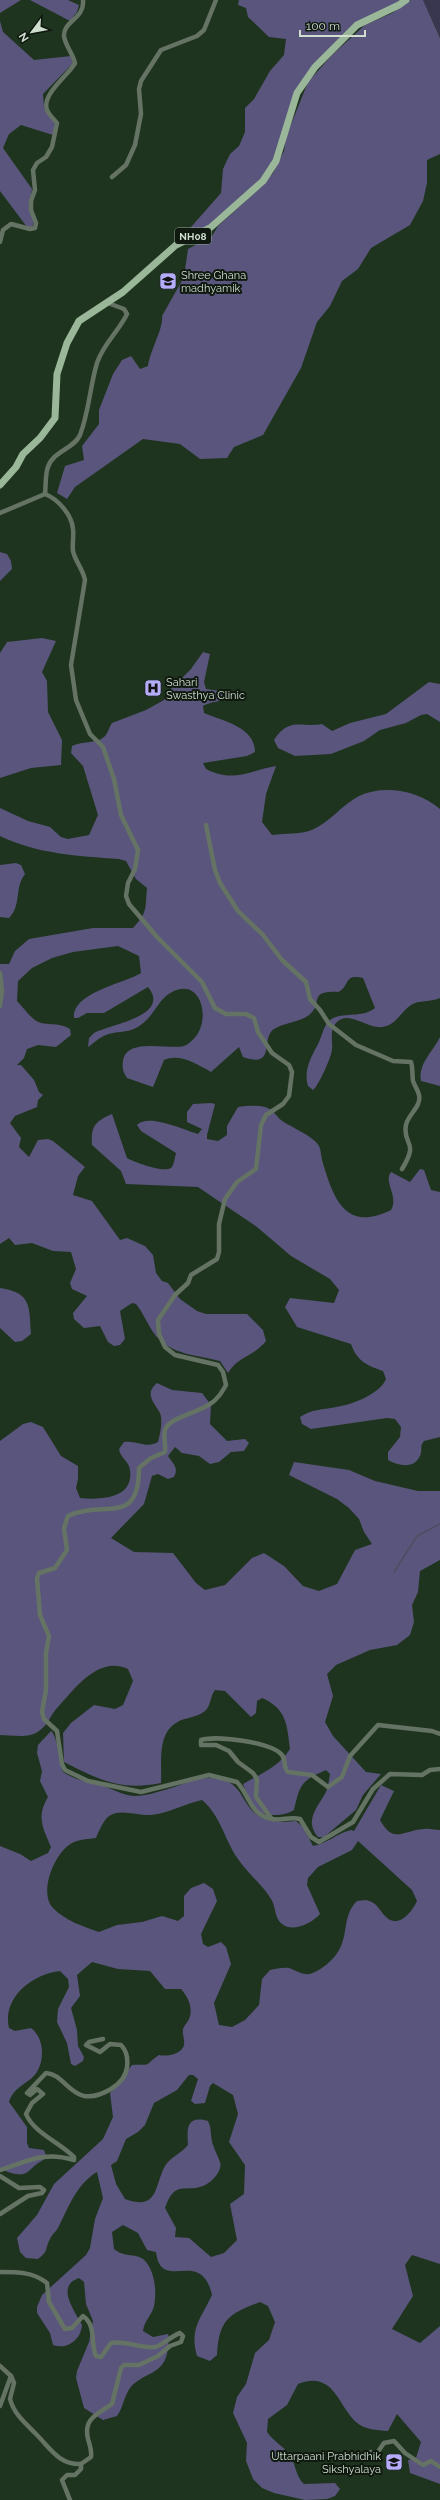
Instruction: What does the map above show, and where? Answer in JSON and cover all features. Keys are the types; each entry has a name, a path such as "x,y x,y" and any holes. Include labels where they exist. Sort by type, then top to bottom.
{"main road":[{"name":"NH08","path":"0,485 16,467 22,454 40,438 55,418 57,374 67,343 79,321 123,292 176,245 210,228 223,218 268,176 276,162 293,103 315,67 357,25 399,6 406,0"}],"street":[{"path":"0,242 3,230 11,224 30,230 35,228 36,223 31,210 31,201 36,190 34,170 37,163 46,158 52,147 57,123 47,110 46,106 55,86 75,63 64,36 65,30 81,13 83,0"},
{"path":"112,177 126,165 136,145 141,114 139,88 141,81 161,50 197,36 204,30 216,0"},
{"path":"45,494 47,468 58,453 77,440 88,409 97,364 104,348 127,314 124,309 108,303"},
{"path":"0,514 45,494 51,496 70,516 73,528 73,551 82,569 85,580 71,665 76,700 90,734 103,747 114,779 121,815 138,850 135,869 128,883 126,896 129,904 157,937 202,982 215,1008 226,1014 246,1014 254,1018 258,1032 272,1053 289,1065 292,1072 289,1096 283,1104 266,1115 261,1125 256,1169 237,1182 225,1199 219,1224 219,1252 217,1259 191,1275 188,1283 175,1295 158,1320 159,1334 165,1347 175,1355 218,1365 223,1372 226,1385 212,1404 196,1412 178,1418 167,1426 164,1431 165,1452 151,1458 139,1468 138,1492 131,1502 122,1507 105,1510 84,1510 68,1516 64,1528 67,1550 55,1568 39,1573 37,1578 40,1615 49,1636 46,1653 46,1690 42,1712 44,1719 57,1730 62,1764 65,1770 88,1781 141,1792 194,1778 216,1776 237,1782 254,1811 272,1819 292,1817 300,1819 311,1837 318,1842 353,1822 373,1789 390,1774 422,1775 430,1770 440,1769"},
{"path":"206,825 215,870 220,883 238,911 263,935 282,960 306,982 310,999 320,1010 329,1024 356,1045 393,1061 411,1062 413,1081 420,1096 419,1103 406,1123 405,1128 411,1146 410,1155 402,1169"},
{"path":"0,973 2,991 0,1006"},
{"path":"272,1819 256,1797 257,1779 253,1773 238,1762 229,1751 216,1745 201,1744 201,1740 222,1738 247,1741 278,1752 283,1756 288,1772 312,1775 328,1787 342,1777 353,1752 368,1738 378,1725 432,1730 440,1734"},
{"path":"0,2170 42,2156 66,2157 74,2160 74,2157 68,2151 32,2125 26,2114 27,2109 43,2094 41,2090 37,2089 30,2095 27,2093 46,2073 55,2075 72,2092 81,2095 97,2096 114,2088 124,2076 127,2056 120,2045 110,2044 100,2052 86,2045 89,2042 103,2039"},
{"path":"0,2176 19,2188 40,2187 44,2190 42,2193 33,2194 0,2214"},
{"path":"0,2272 24,2272 38,2276 47,2283 49,2302 65,2329 72,2328 83,2316 87,2318 93,2333 96,2356 101,2357 111,2343 118,2341 132,2346 153,2347 180,2333 183,2336 181,2342 170,2346 158,2356 139,2365 124,2365 121,2368 112,2404 93,2416 88,2423 87,2433 92,2451 90,2457 81,2464 70,2464 50,2451 21,2419 10,2398 14,2383 11,2376 0,2366"},
{"path":"0,2406 11,2376"},
{"path":"370,2452 377,2453 384,2443 394,2441 406,2453 423,2465 431,2461 440,2467"},
{"path":"70,2500 62,2480 67,2475 75,2475 81,2470 81,2464"}],"shaded area":[{"path":"0,0 21,0 0,13"},
{"path":"30,0 68,0 79,5 77,12 70,21"},
{"path":"239,0 403,0 369,17 305,78 272,168 213,228 192,243 177,243 221,193 223,169 230,154 239,146 245,132 245,108 254,99 270,71 284,55 286,39 269,37 248,17 246,8 238,5"},
{"path":"411,0 423,0 440,38 440,154 427,160 427,183 423,201 410,225 371,248 358,269 342,281 330,306 317,322 301,368 263,435 234,447 227,458 200,459 180,444 143,439 75,487 67,499 57,493 65,466 84,460 82,446 99,424 99,410 113,374 122,360 131,356 140,369 148,366 161,326 162,316 184,277 188,249 212,236 218,226 259,189 273,173 284,151 286,137 308,82 332,55 365,25 392,13"},
{"path":"423,0 440,0 440,37"},
{"path":"0,21 3,32 34,60 71,56 73,63 43,94 44,108 55,123 53,135 21,125 9,134 3,148 32,189 31,199 34,219 32,228 27,227 0,191"},
{"path":"0,552 7,554 11,561 12,569 0,581"},
{"path":"42,638 56,641 42,672 47,681 48,712 62,740 61,765 31,768 0,778 0,653 7,642"},
{"path":"203,652 210,654 204,682 206,689 235,693 224,700 203,706 204,713 237,726 244,731 250,736 254,743 255,752 247,756 203,763 206,769 216,773 233,776 276,766 266,794 262,822 272,835 298,833 314,829 326,822 353,799 369,792 380,790 401,791 412,794 432,803 440,809 440,998 414,1003 387,1026 376,1027 352,1019 341,1019 336,1023 333,1029 330,1058 321,1078 313,1090 308,1086 307,1068 323,1030 329,1021 336,1017 366,1013 375,1008 363,978 352,977 342,990 322,994 319,996 312,1013 299,1020 274,1029 270,1033 264,1056 260,1059 254,1060 243,1057 239,1047 211,1072 188,1060 170,1058 164,1060 153,1087 127,1078 123,1066 123,1061 126,1054 132,1049 140,1047 177,1047 184,1046 191,1041 199,1031 203,1014 202,1006 195,993 182,989 168,994 143,1024 129,1031 106,1035 88,1047 89,1038 94,1033 135,1018 145,1012 152,1005 153,997 148,987 104,1013 87,1013 78,1018 74,1018 76,1009 82,1001 90,995 141,973 139,956 118,946 73,952 52,958 32,968 18,981 17,1001 30,1016 42,1023 60,1025 70,1029 71,1035 56,1047 38,1045 27,1049 24,1058 17,1065 21,1065 34,1080 39,1092 43,1095 38,1100 37,1107 15,1116 10,1123 21,1138 19,1147 29,1157 38,1140 48,1139 53,1141 85,1167 78,1176 73,1195 92,1201 120,1240 127,1238 145,1246 153,1255 156,1273 162,1281 168,1283 180,1299 197,1311 206,1314 247,1314 263,1330 266,1341 256,1351 241,1359 228,1373 220,1361 177,1351 162,1342 153,1332 136,1304 132,1303 120,1311 125,1339 120,1345 114,1346 108,1342 100,1326 84,1328 74,1319 73,1313 87,1296 72,1289 70,1283 76,1269 71,1252 53,1251 32,1243 15,1245 9,1238 0,1244 0,964 9,964 15,951 29,939 93,928 133,928 138,923 145,910 147,888 136,879 126,861 58,853 28,847 0,836 0,808 28,821 50,827 61,837 68,839 89,835 98,815 83,766 71,753 72,746 101,739 107,734 112,723 146,710 164,700 167,693 191,669"},
{"path":"429,682 440,684 440,722 427,714 421,715 406,723 380,730 364,741 331,754 295,756 278,748 274,740 285,728 291,725 322,724 332,731 350,723 386,714"},
{"path":"16,863 21,865 25,874 20,885 17,902 13,913 9,918 0,917 0,865"},
{"path":"440,1037 440,1086 421,1081 421,1075 424,1063"},
{"path":"193,1104 215,1104 207,1139 218,1141 227,1135 227,1126 238,1107 255,1106 265,1107 285,1123 307,1135 316,1142 320,1148 326,1174 336,1198 343,1208 351,1214 362,1217 375,1216 391,1210 393,1200 389,1176 391,1172 410,1182 420,1169 424,1170 431,1190 440,1192 440,1437 424,1441 419,1458 415,1462 402,1465 388,1460 388,1452 400,1437 401,1427 395,1419 387,1418 311,1429 302,1424 300,1417 304,1414 342,1406 357,1401 378,1389 386,1379 383,1371 363,1362 356,1355 351,1344 297,1327 285,1307 290,1298 334,1303 339,1290 330,1279 291,1256 257,1227 198,1187 126,1184 121,1171 92,1145 93,1129 97,1123 112,1114 127,1158 155,1168 171,1168 174,1163 176,1153 141,1131 137,1125 142,1122 157,1122 175,1126 198,1134 202,1129 187,1122 187,1112"},
{"path":"0,1288 18,1293 27,1302 30,1316 31,1334 22,1341 15,1342 0,1328"},
{"path":"157,1383 172,1390 202,1393 211,1405 210,1424 227,1441 245,1439 249,1443 244,1451 231,1452 219,1462 210,1464 199,1456 182,1453 175,1447 168,1456 176,1468 174,1477 168,1479 158,1474 152,1476 144,1504 111,1538 134,1552 173,1553 196,1583 205,1590 225,1585 252,1558 264,1553 284,1566 303,1586 319,1591 337,1584 355,1550 372,1544 364,1532 359,1519 349,1508 337,1499 289,1475 294,1462 349,1470 375,1481 418,1491 440,1491 440,1560 420,1571 418,1592 412,1605 414,1622 410,1635 397,1645 370,1650 336,1665 327,1674 333,1696 325,1722 333,1736 366,1772 381,1774 363,1795 356,1810 324,1837 318,1837 314,1831 312,1820 313,1814 326,1792 330,1774 326,1770 311,1777 303,1784 298,1794 294,1810 285,1814 268,1815 259,1811 253,1805 247,1793 243,1784 275,1765 290,1749 288,1732 281,1713 270,1702 262,1698 257,1701 256,1713 251,1717 225,1691 215,1690 205,1711 198,1715 179,1721 170,1728 163,1742 161,1783 147,1785 122,1785 100,1779 64,1762 63,1733 71,1723 94,1705 115,1709 123,1705 133,1681 128,1669 117,1666 107,1666 88,1676 72,1691 45,1726 39,1731 25,1736 0,1735 0,1441 23,1424 31,1422 43,1427 61,1456 78,1466 76,1488 80,1498 97,1499 114,1496 127,1487 130,1480 129,1467 119,1449 124,1442 149,1445 158,1442 161,1428 161,1416 151,1398 151,1391"},
{"path":"51,1731 57,1744 63,1772 79,1780 100,1785 131,1796 152,1794 206,1778 226,1780 235,1786 252,1811 262,1817 276,1821 296,1821 303,1827 313,1846 323,1843 346,1831 354,1831 381,1785 394,1791 380,1820 385,1828 390,1832 399,1834 426,1829 440,1830 440,2264 412,2255 405,2265 413,2296 392,2329 420,2343 440,2326 440,2484 410,2473 408,2460 416,2458 421,2442 397,2414 388,2431 363,2427 350,2415 334,2392 320,2382 310,2381 298,2384 287,2405 268,2419 267,2432 291,2457 299,2478 304,2484 335,2483 340,2489 335,2496 327,2499 305,2500 274,2493 262,2488 253,2479 246,2461 247,2443 233,2413 237,2397 246,2384 255,2353 269,2340 275,2322 268,2306 260,2302 240,2310 227,2320 223,2326 218,2343 217,2355 210,2361 197,2356 194,2338 195,2331 200,2317 212,2295 207,2281 199,2274 191,2271 165,2270 159,2264 156,2252 147,2250 138,2233 123,2225 112,2232 114,2249 122,2254 136,2256 143,2259 147,2263 153,2275 155,2288 154,2306 143,2331 153,2337 168,2334 168,2348 163,2364 130,2388 117,2416 103,2420 84,2408 76,2378 77,2371 89,2342 93,2321 86,2304 84,2282 79,2278 72,2282 68,2287 69,2299 82,2325 79,2335 68,2345 53,2345 50,2333 37,2313 37,2307 42,2295 86,2255 90,2248 95,2219 103,2198 97,2172 84,2183 74,2196 58,2228 48,2242 45,2252 38,2259 26,2258 20,2252 17,2238 37,2215 54,2184 103,2139 113,2117 110,2093 132,2065 146,2065 159,2055 166,2056 174,2054 183,2048 183,2029 190,2017 191,2008 181,1989 165,1989 150,1971 118,1969 92,1962 77,1975 80,1996 71,2008 77,2030 78,2046 84,2057 83,2061 75,2066 71,2064 67,2043 57,2022 58,2009 69,1987 68,1979 60,1971 49,1973 30,1982 21,1989 10,2007 8,2017 9,2028 15,2031 31,2028 38,2036 42,2047 42,2059 35,2075 15,2091 9,2102 27,2127 27,2143 29,2148 44,2150 47,2158 23,2174 11,2173 0,2169 0,1846 20,1854 31,1861 48,1853 51,1847 45,1834 42,1822 42,1811 48,1797 40,1781 42,1771 37,1753 38,1745","holes":["202,1800 214,1813 238,1859 271,1899 279,1921 286,1927 291,1928 302,1926 312,1921 320,1914 307,1885 308,1878 318,1867 352,1850 358,1841 412,1890 417,1901 412,1910 404,1918 395,1921 390,1920 385,1916 372,1902 366,1900 357,1901 351,1908 343,1940 335,1957 326,1965 310,1974 301,1973 289,1968 270,1970 262,1979 259,2005 245,2020 232,2027 219,2025 214,2003 231,1964 226,1947 221,1942 208,1947 203,1944 201,1934 217,1901 213,1889 204,1883 191,1888 184,1896 184,1916 178,1921 162,1916 142,1922 117,1925 99,1932 74,1923 63,1916 53,1908 49,1901 47,1892 50,1873 60,1855 72,1843 96,1838 103,1823 109,1816 124,1812 146,1815 158,1814","189,2075 193,2075 198,2079 191,2101 195,2104 205,2103 210,2086 213,2083 233,2095 238,2114 229,2142 245,2165 244,2194 230,2204 237,2240 224,2253 211,2257 189,2238 175,2237 176,2228 165,2208 169,2199 177,2190 203,2186 213,2179 220,2169 220,2162 213,2145 208,2121 195,2120 189,2125 188,2145 167,2163 154,2194 150,2199 144,2202 136,2202 125,2199 116,2184 111,2165 117,2161 126,2139 138,2132 145,2125 154,2103 177,2090"]}],"waterway":[{"path":"394,1572 417,1536 440,1524"}],"place":[{"name":"Shree Ghana madhyamik","path":"168,281"},
{"name":"Sahari Swasthya Clinic","path":"153,688"},
{"name":"Uttarpaani Prabhidhik Sikshyalaya","path":"394,2462"}]}
